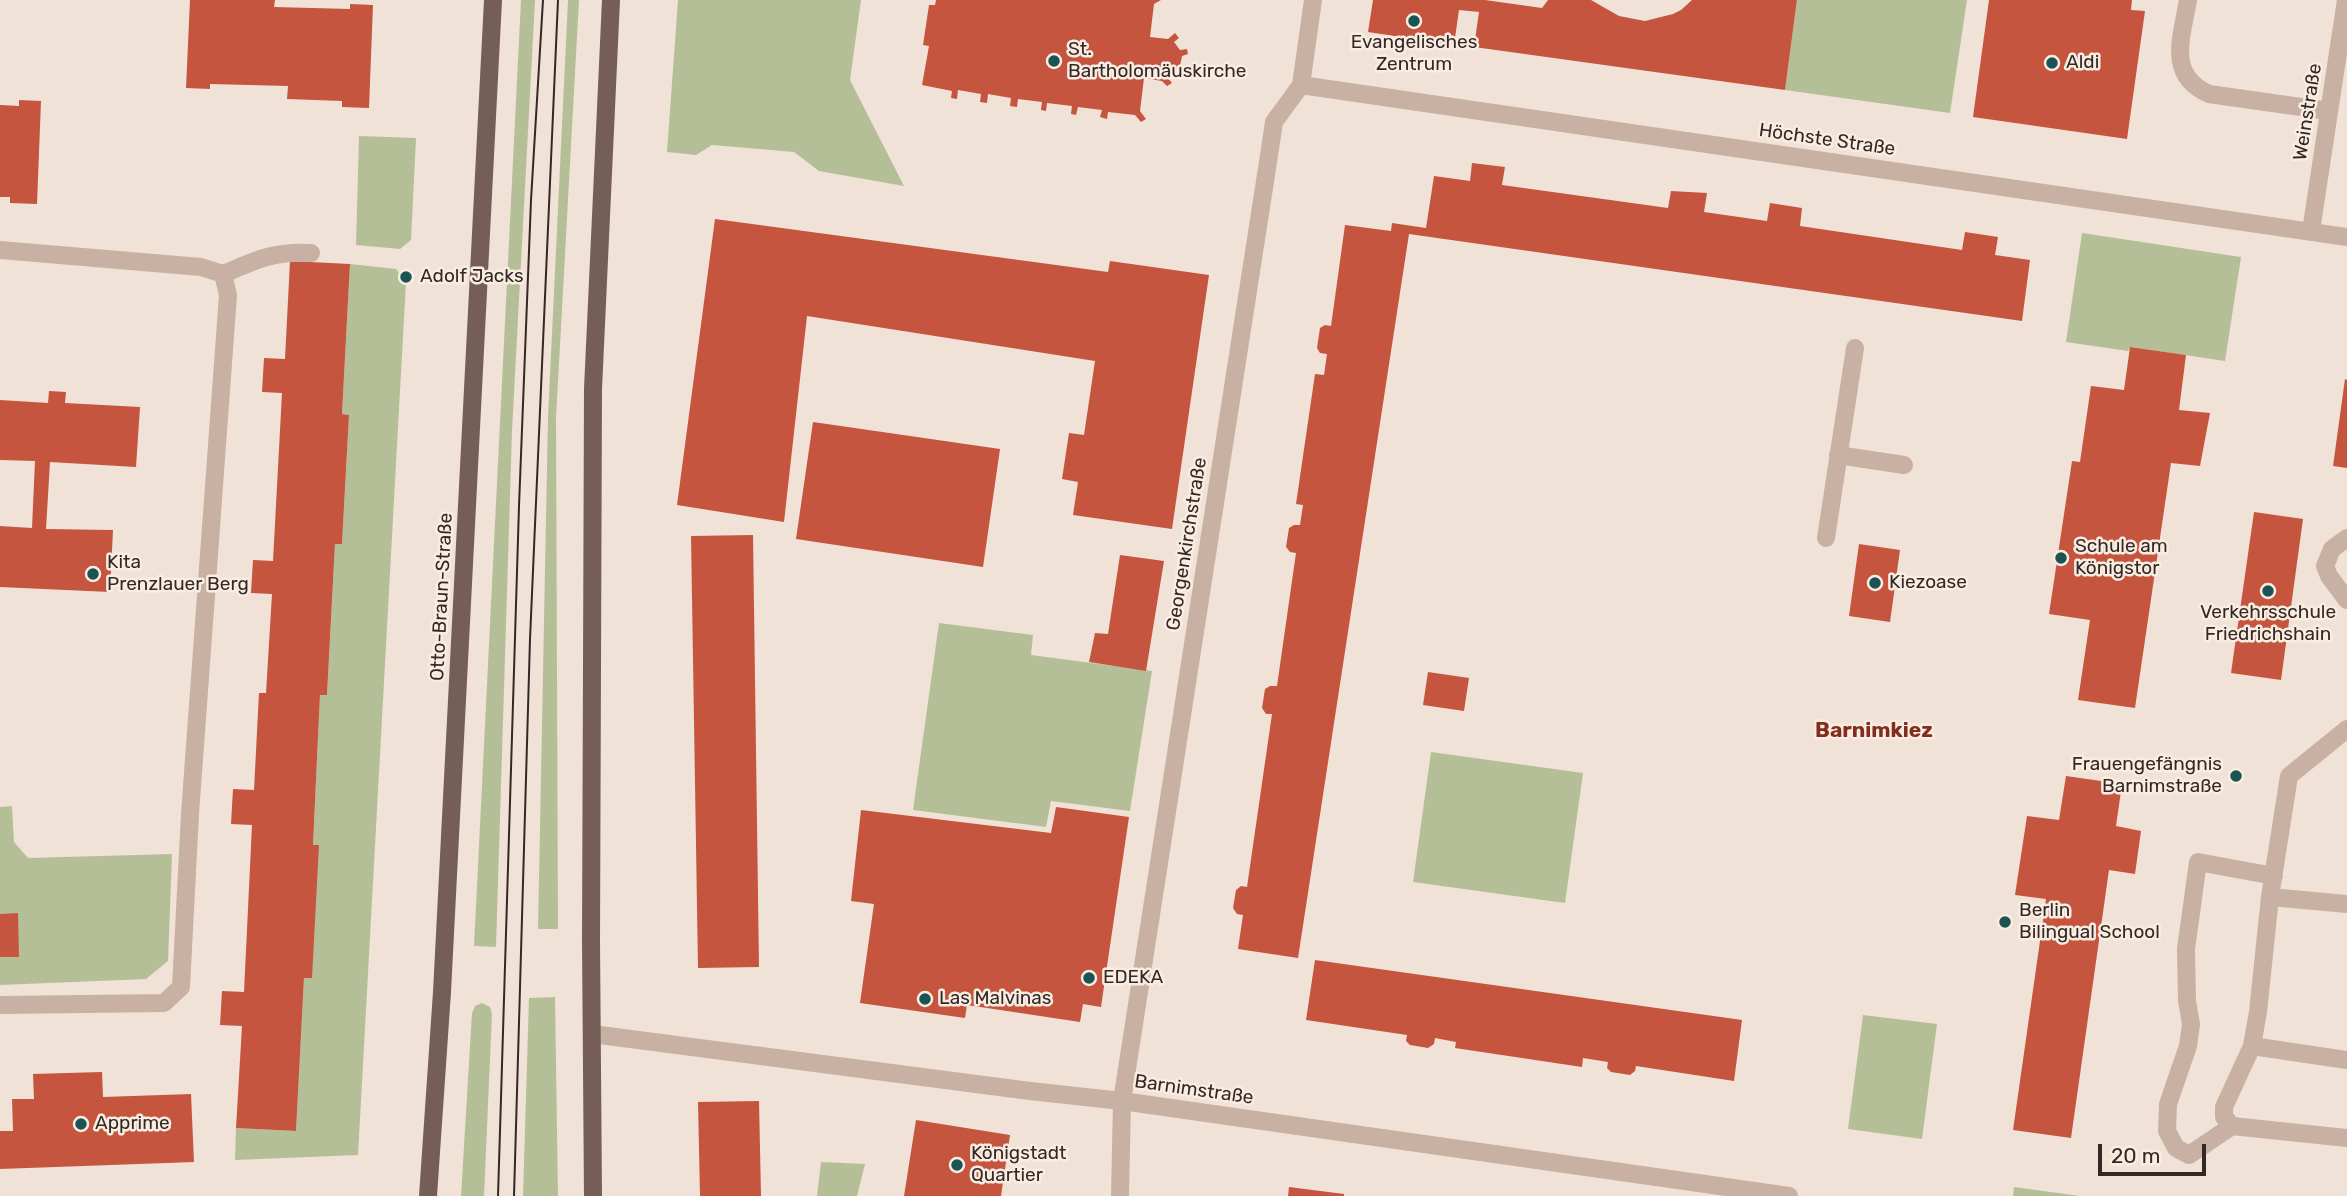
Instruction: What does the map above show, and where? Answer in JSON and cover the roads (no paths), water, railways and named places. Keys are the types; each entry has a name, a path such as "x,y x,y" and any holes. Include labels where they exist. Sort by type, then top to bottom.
{"main road":[{"name":"Otto-Braun-Straße","path":"428,1196 444,964 493,0"},
{"path":"593,1196 593,389 611,0"}],"street":[{"name":"Georgenkirchstraße","path":"1120,1196 1122,1101 1274,122 1301,85 1313,0"},
{"path":"2188,0 2180,57 2185,75 2199,90 2209,94 2329,111"},
{"name":"Weinstraße","path":"2311,231 2329,111 2344,41 2346,0"},
{"name":"Höchste Straße","path":"1301,85 2347,237"},
{"path":"0,250 201,267 223,274 285,252 311,253"},
{"path":"0,1005 164,1003 181,987 190,814 228,295 223,274"},
{"path":"1826,538 1855,348"},
{"path":"1838,456 1904,465"},
{"path":"2347,538 2332,549 2325,566 2347,600"},
{"path":"2232,1126 2224,1117 2224,1107 2252,1046 2270,897 2289,776 2347,729"},
{"path":"2274,876 2198,862 2186,949 2187,1000 2191,1024 2188,1046 2168,1104 2167,1131 2176,1147 2189,1155 2232,1126 2347,1138"},
{"path":"2270,897 2347,904"},
{"name":"Barnimstraße","path":"592,1034 1122,1101 1789,1196"},
{"path":"2252,1046 2347,1060"}],"tram line":[{"path":"498,1196 519,506 531,200 543,0"},
{"path":"514,1196 530,639 558,0"}],"place":[{"name":"Evangelisches Zentrum","path":"1414,21"},
{"name":"St. Bartholomäuskirche","path":"1054,61"},
{"name":"Aldi","path":"2052,63"},
{"name":"Adolf Jacks","path":"406,277"},
{"name":"Schule am Königstor","path":"2061,558"},
{"name":"Kita Prenzlauer Berg","path":"93,574"},
{"name":"Kiezoase","path":"1875,583"},
{"name":"Verkehrsschule Friedrichshain","path":"2268,591"},
{"name":"Frauengefängnis Barnimstraße","path":"2236,776"},
{"name":"Berlin Bilingual School","path":"2005,922"},
{"name":"EDEKA","path":"1089,978"},
{"name":"Las Malvinas","path":"925,999"},
{"name":"Apprime","path":"81,1124"},
{"name":"Königstadt Quartier","path":"957,1165"}],"district":[{"name":"Barnimkiez","path":"1874,731"}]}
